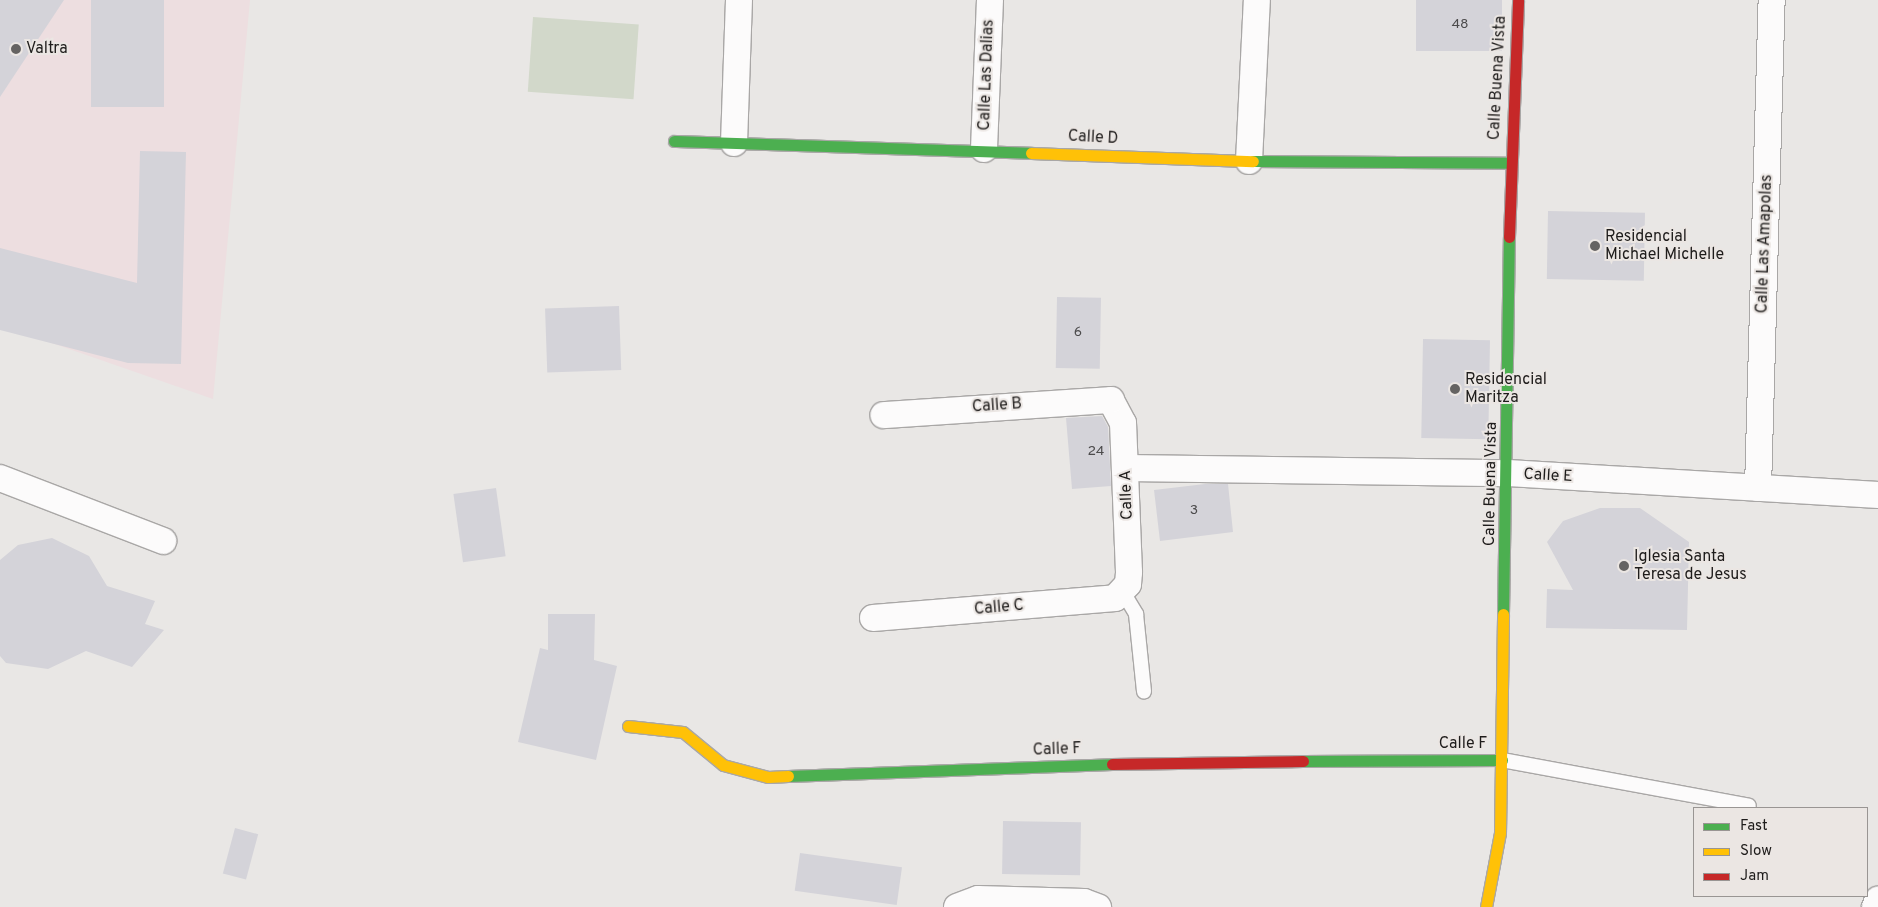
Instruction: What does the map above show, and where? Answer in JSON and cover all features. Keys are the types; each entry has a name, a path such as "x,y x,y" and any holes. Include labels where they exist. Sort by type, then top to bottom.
{"street":[{"path":"734,143 738,0"},
{"name":"Calle Las Dalias","path":"984,149 990,0"},
{"path":"1249,161 1257,0"},
{"name":"Calle Buena Vista","path":"1486,907 1500,833 1508,474 1510,163 1518,0"},
{"name":"Calle Las Amapolas","path":"1758,488 1772,0"},
{"name":"Calle D","path":"674,141 984,149 1249,161 1510,163"},
{"name":"Calle B","path":"883,414 1111,400"},
{"name":"Calle A","path":"1111,400 1123,423 1127,468 1129,572 1123,592"},
{"name":"Calle E","path":"1127,468 1508,474 1878,495"},
{"path":"0,478 164,541"},
{"name":"Calle C","path":"873,618 1105,599 1123,592"},
{"name":"Calle F","path":"628,726 683,732 723,765 768,777 1174,762 1502,760"},
{"path":"957,907 978,898 1084,902 1098,907"},
{"path":"1875,907 1878,900"}],"lane":[{"path":"1123,592 1136,614 1144,692"},
{"path":"1502,760 1749,806"}],"shaded area":[{"path":"0,0 250,0 213,399 0,325"},
{"path":"533,17 639,24 634,99 528,92"}],"building":[{"name":"Valtra","path":"0,0 64,0 0,97"},
{"path":"91,0 164,0 164,107 91,107"},
{"path":"1416,0 1502,0 1502,51 1416,51"},
{"path":"140,151 186,152 181,364 128,363 0,330 0,248 137,283"},
{"name":"Residencial Michael Michelle","path":"1548,211 1645,213 1644,281 1547,279"},
{"path":"1057,297 1101,298 1100,369 1056,368"},
{"path":"619,306 621,370 547,373 545,309"},
{"name":"Residencial Maritza","path":"1423,339 1490,340 1488,439 1421,438"},
{"path":"1102,416 1108,427 1111,486 1072,489 1066,418"},
{"path":"1205,484 1228,484 1233,532 1160,541 1154,490"},
{"path":"496,488 506,556 463,562 453,494"},
{"name":"Iglesia Santa Teresa de Jesus","path":"1600,508 1640,508 1689,542 1687,630 1546,628 1547,589 1573,590 1547,542 1563,521"},
{"path":"52,538 89,556 107,586 155,601 145,624 164,630 132,667 86,651 48,669 6,663 0,656 0,560 18,545"},
{"path":"548,614 595,614 594,660 617,666 596,760 518,742 540,648 548,650"},
{"path":"1003,821 1081,822 1080,875 1002,874"},
{"path":"235,828 258,834 246,880 223,873"},
{"path":"800,853 902,867 897,905 795,891"}],"traffic: fast":[{"path":"674,141 1031,153"},
{"path":"1253,161 1510,163"},
{"path":"1503,614 1509,237"},
{"path":"1303,761 1502,760"},
{"path":"788,776 1112,764"}],"traffic: slow":[{"path":"1031,153 1253,161"},
{"path":"1486,907 1500,833 1503,614"},
{"path":"628,726 683,732 723,765 768,777 788,776"}],"traffic: jam":[{"path":"1509,237 1518,0"},
{"path":"1112,764 1303,761"}],"place":[{"name":"Valtra","path":"16,49"},
{"name":"Residencial Michael Michelle","path":"1595,246"},
{"name":"Residencial Maritza","path":"1455,389"},
{"name":"Iglesia Santa Teresa de Jesus","path":"1624,566"}]}
